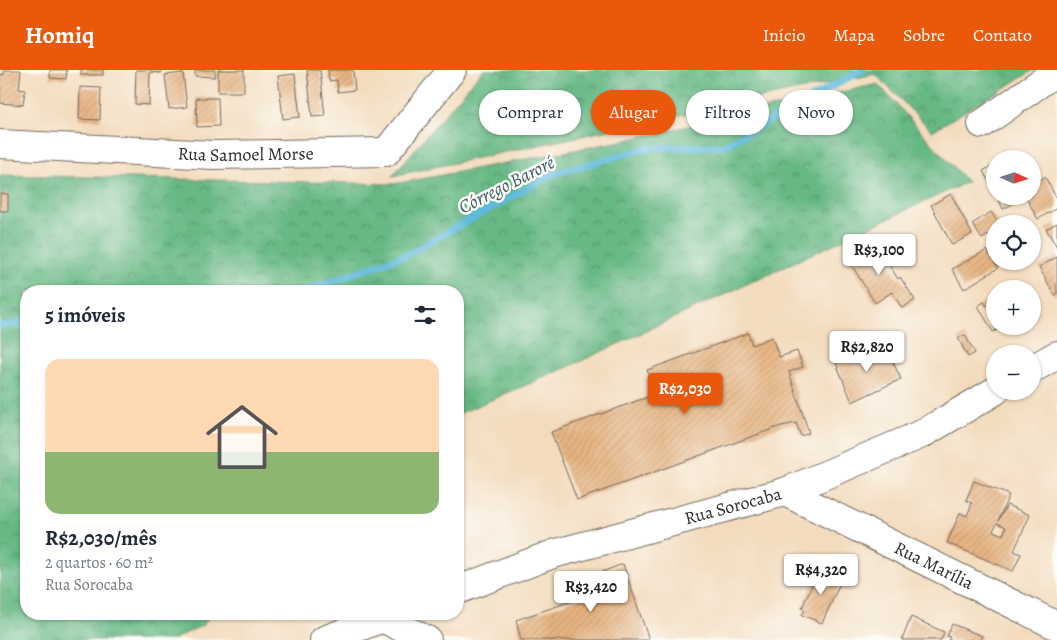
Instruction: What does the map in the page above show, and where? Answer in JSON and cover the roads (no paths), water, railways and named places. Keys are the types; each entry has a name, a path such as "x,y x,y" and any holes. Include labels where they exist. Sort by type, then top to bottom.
{"street":[{"name":"Rua Samoel Morse","path":"0,144 214,155 386,152 452,70"},
{"path":"982,124 1057,71"},
{"path":"1041,365 1057,355"},
{"name":"Rua Sorocaba","path":"464,588 553,554 784,492 922,434 986,396"},
{"name":"Rua Marília","path":"784,492 1057,626"},
{"path":"331,638 378,620"},
{"path":"394,620 427,640"}],"waterway":[{"name":"Córrego Baroré","path":"322,285 408,254 553,174 647,148 723,146 863,70"},
{"name":"Córrego Baroré","path":"0,326 20,323"}]}
